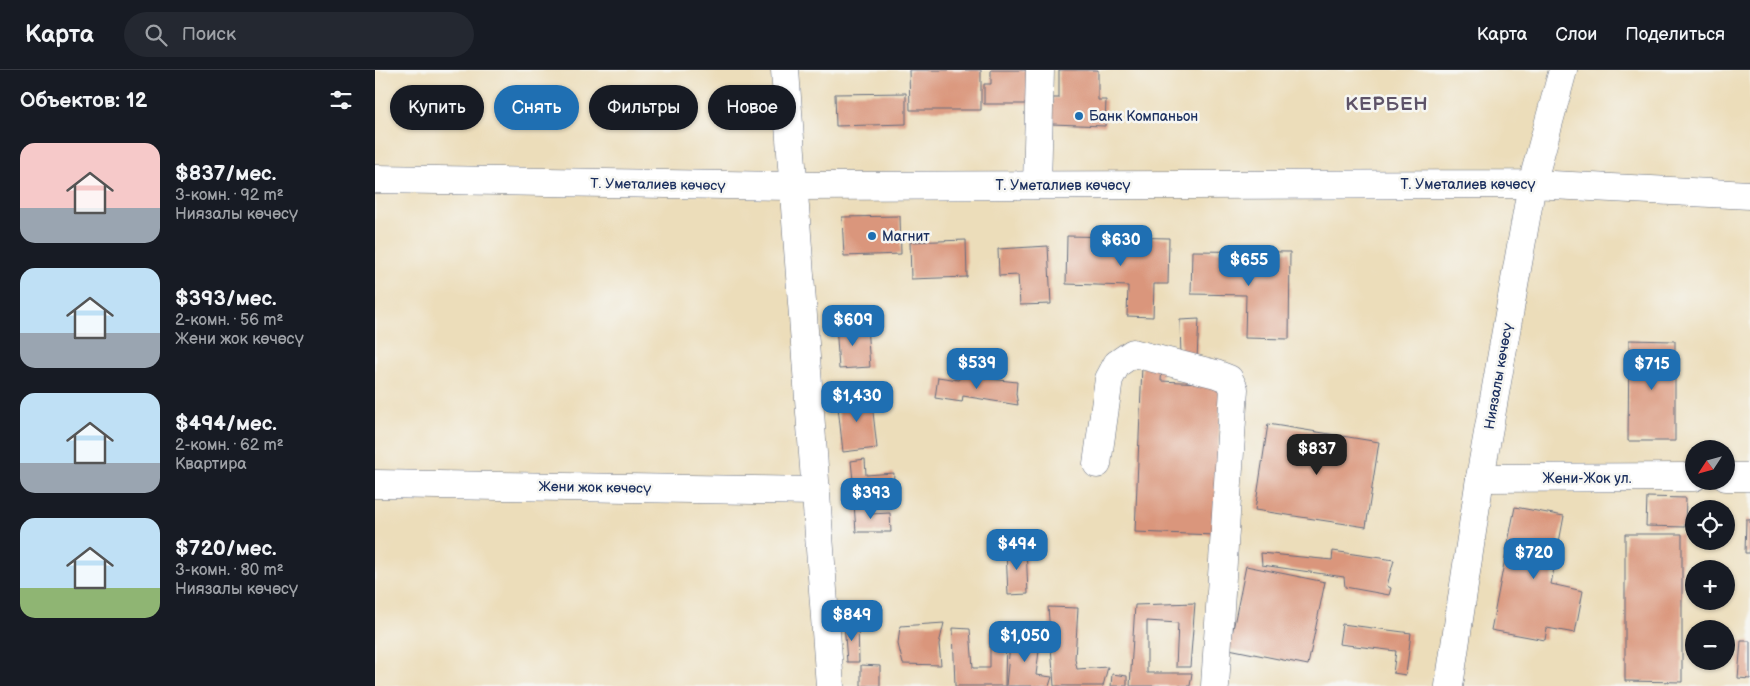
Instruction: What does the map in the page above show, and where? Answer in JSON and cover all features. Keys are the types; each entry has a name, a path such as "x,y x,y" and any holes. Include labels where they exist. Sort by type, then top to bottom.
{"street":[{"path":"785,70 830,686"},
{"path":"1037,185 1040,70"},
{"name":"Ниязалы көчөсү","path":"1449,686 1480,478 1532,184 1563,70"},
{"name":"Т. Уметалиев көчөсү","path":"375,179 792,186 1532,184 1750,195"},
{"path":"1097,464 1109,379 1117,364 1133,353 1229,379 1234,389 1215,686"},
{"name":"Жени-Жок ул.","path":"1480,478 1685,477"},
{"path":"1735,477 1750,477"},
{"name":"Жени жок көчөсү","path":"375,484 815,491"}],"building":[{"path":"909,70 981,70 981,110 910,110"},
{"path":"991,70 1033,70 1033,104 984,104 984,84 991,84"},
{"path":"1059,70 1098,70 1098,100 1106,100 1105,126 1052,124 1053,98 1059,98"},
{"path":"906,93 906,124 836,126 835,94"},
{"name":"Магнит","path":"900,216 901,254 844,256 842,217"},
{"path":"1067,236 1169,238 1168,284 1154,284 1153,317 1127,316 1128,286 1066,284"},
{"path":"966,240 967,277 911,279 910,242"},
{"path":"1048,246 1051,304 1020,305 1018,275 999,276 998,249"},
{"path":"1192,251 1290,252 1289,339 1245,338 1246,295 1191,294"},
{"path":"1199,319 1197,358 1181,357 1180,320"},
{"path":"836,324 841,327 867,326 870,367 839,369"},
{"path":"1629,340 1675,341 1675,441 1628,441"},
{"path":"1142,366 1162,367 1161,381 1221,384 1215,535 1135,532"},
{"path":"963,376 1017,382 1016,394 1018,405 963,396 962,402 935,398 938,377 958,380"},
{"path":"871,394 877,448 843,452 837,398"},
{"path":"1268,424 1379,442 1366,527 1255,510"},
{"path":"865,459 866,475 894,473 893,487 854,490 851,461"},
{"path":"1647,497 1686,498 1685,527 1646,526"},
{"path":"866,500 870,514 890,513 891,532 856,532 854,503"},
{"path":"1515,507 1564,516 1551,584 1583,591 1575,633 1547,628 1545,640 1491,630"},
{"path":"1746,519 1750,519 1750,553 1745,553"},
{"path":"1625,534 1682,534 1682,682 1625,681"},
{"path":"1026,547 1028,594 1008,595 1006,550"},
{"path":"1333,551 1394,560 1387,586 1391,588 1389,595 1345,587 1344,577 1262,565 1261,553 1332,560"},
{"path":"1246,566 1325,582 1308,665 1229,649"},
{"path":"1195,603 1190,667 1176,667 1178,623 1147,621 1147,673 1192,673 1190,686 1130,686 1135,605"},
{"path":"1048,607 1078,608 1075,659 1077,669 1108,667 1103,686 1054,686"},
{"path":"844,623 858,623 859,662 847,662"},
{"path":"944,623 939,644 941,665 903,664 898,644 900,626"},
{"path":"1342,624 1411,633 1406,675 1393,673 1396,651 1339,644"},
{"path":"953,628 970,629 973,668 990,668 990,631 1006,634 1005,686 955,686"},
{"path":"1011,634 1025,635 1040,643 1036,675 1052,677 1049,686 1006,686"},
{"path":"1741,641 1750,641 1750,679 1738,678"},
{"path":"861,665 880,666 880,686 861,686"},
{"path":"1112,674 1127,676 1127,686 1111,686"}],"place":[{"name":"Банк Компаньон","path":"1079,116"},
{"name":"Магнит","path":"872,236"}],"district":[{"name":"КЕРБЕН","path":"1387,103"}]}
